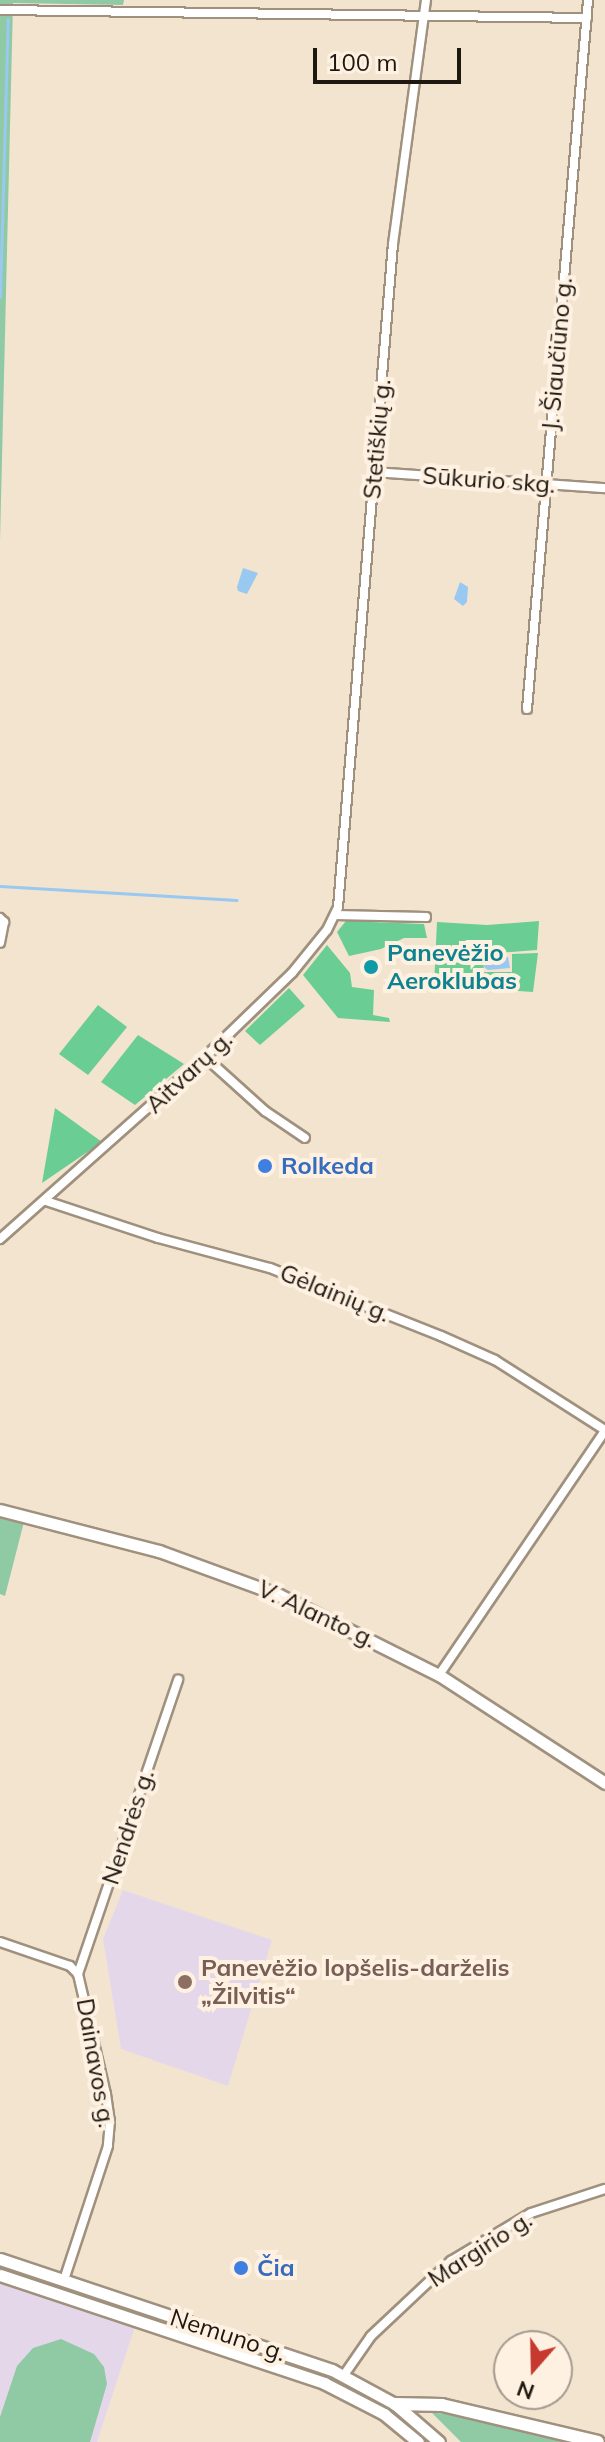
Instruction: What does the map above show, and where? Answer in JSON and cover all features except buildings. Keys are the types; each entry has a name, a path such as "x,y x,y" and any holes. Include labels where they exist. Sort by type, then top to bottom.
{"main road":[{"name":"V. Alanto g.","path":"0,1510 94,1531 228,1575 342,1624 439,1675 605,1783"},
{"name":"Nemuno g.","path":"0,2259 344,2375 395,2404 439,2442"},
{"name":"Nemuno g.","path":"0,2275 324,2383 384,2414 418,2442"},
{"path":"395,2404 442,2405 598,2442"}],"street":[{"path":"252,0 253,11"},
{"name":"Stetiškių g.","path":"342,879 393,244 426,0"},
{"name":"J. Šiaučiūno g.","path":"527,709 588,0"},
{"path":"0,10 253,11 587,18"},
{"name":"Sūkurio skg.","path":"374,472 605,488"},
{"name":"Aitvarų g.","path":"0,1239 205,1057 292,973 335,915 342,879"},
{"path":"335,915 426,917"},
{"path":"0,918 4,922 0,943"},
{"path":"205,1057 265,1111 305,1138"},
{"name":"Gėlainių g.","path":"46,1201 158,1238 270,1268 441,1336 495,1360 605,1430"},
{"path":"439,1675 605,1430"},
{"name":"Nendrės g.","path":"78,1974 178,1680"},
{"name":"Dainavos g.","path":"0,1942 70,1966 78,1974 106,2094 110,2134 64,2280"},
{"name":"Margirio g.","path":"344,2375 355,2353 451,2261 531,2213 605,2189"}],"shaded area":[{"name":"Panevėžio lopšelis-darželis „Žilvitis“","path":"123,1890 272,1940 228,2086 121,2049 103,1939"},
{"path":"0,2281 135,2326 97,2442 0,2442"}],"green space":[{"path":"0,0 124,0 123,5 13,3 0,542"},
{"path":"346,921 424,924 427,938 404,938 381,949 349,956 337,932"},
{"path":"539,921 537,950 483,954 484,972 512,972 512,954 538,953 533,992 434,985 437,922 487,925"},
{"path":"327,945 350,973 352,987 374,990 373,1015 389,1018 390,1022 338,1018 303,975"},
{"path":"289,988 305,1006 260,1045 245,1031"},
{"path":"98,1005 127,1027 88,1075 59,1054"},
{"path":"138,1035 184,1064 135,1105 101,1082"},
{"path":"55,1108 102,1142 42,1183"},
{"path":"0,1510 26,1514 5,1596 0,1594"},
{"path":"49,2281 248,2347 246,2351 48,2286"},
{"path":"61,2339 94,2354 104,2367 107,2384 90,2442 0,2442 0,2417 17,2366 33,2348"},
{"path":"252,2349 350,2384 387,2405 431,2442 426,2442 369,2398 332,2380 251,2353"},
{"path":"431,2412 472,2418 564,2442 461,2442"}],"water":[{"path":"243,568 258,573 247,594 238,591 237,587"},
{"path":"460,582 468,587 467,602 463,606 454,599"},
{"path":"486,955 508,957 510,968 488,970 484,967"}],"waterway":[{"path":"0,297 8,19"},
{"path":"0,886 237,900"}],"place":[{"name":"Panevėžio Aeroklubas","path":"371,967"},
{"name":"Rolkeda","path":"265,1166"},
{"name":"Panevėžio lopšelis-darželis „Žilvitis“","path":"185,1982"},
{"name":"Čia","path":"241,2268"}]}
